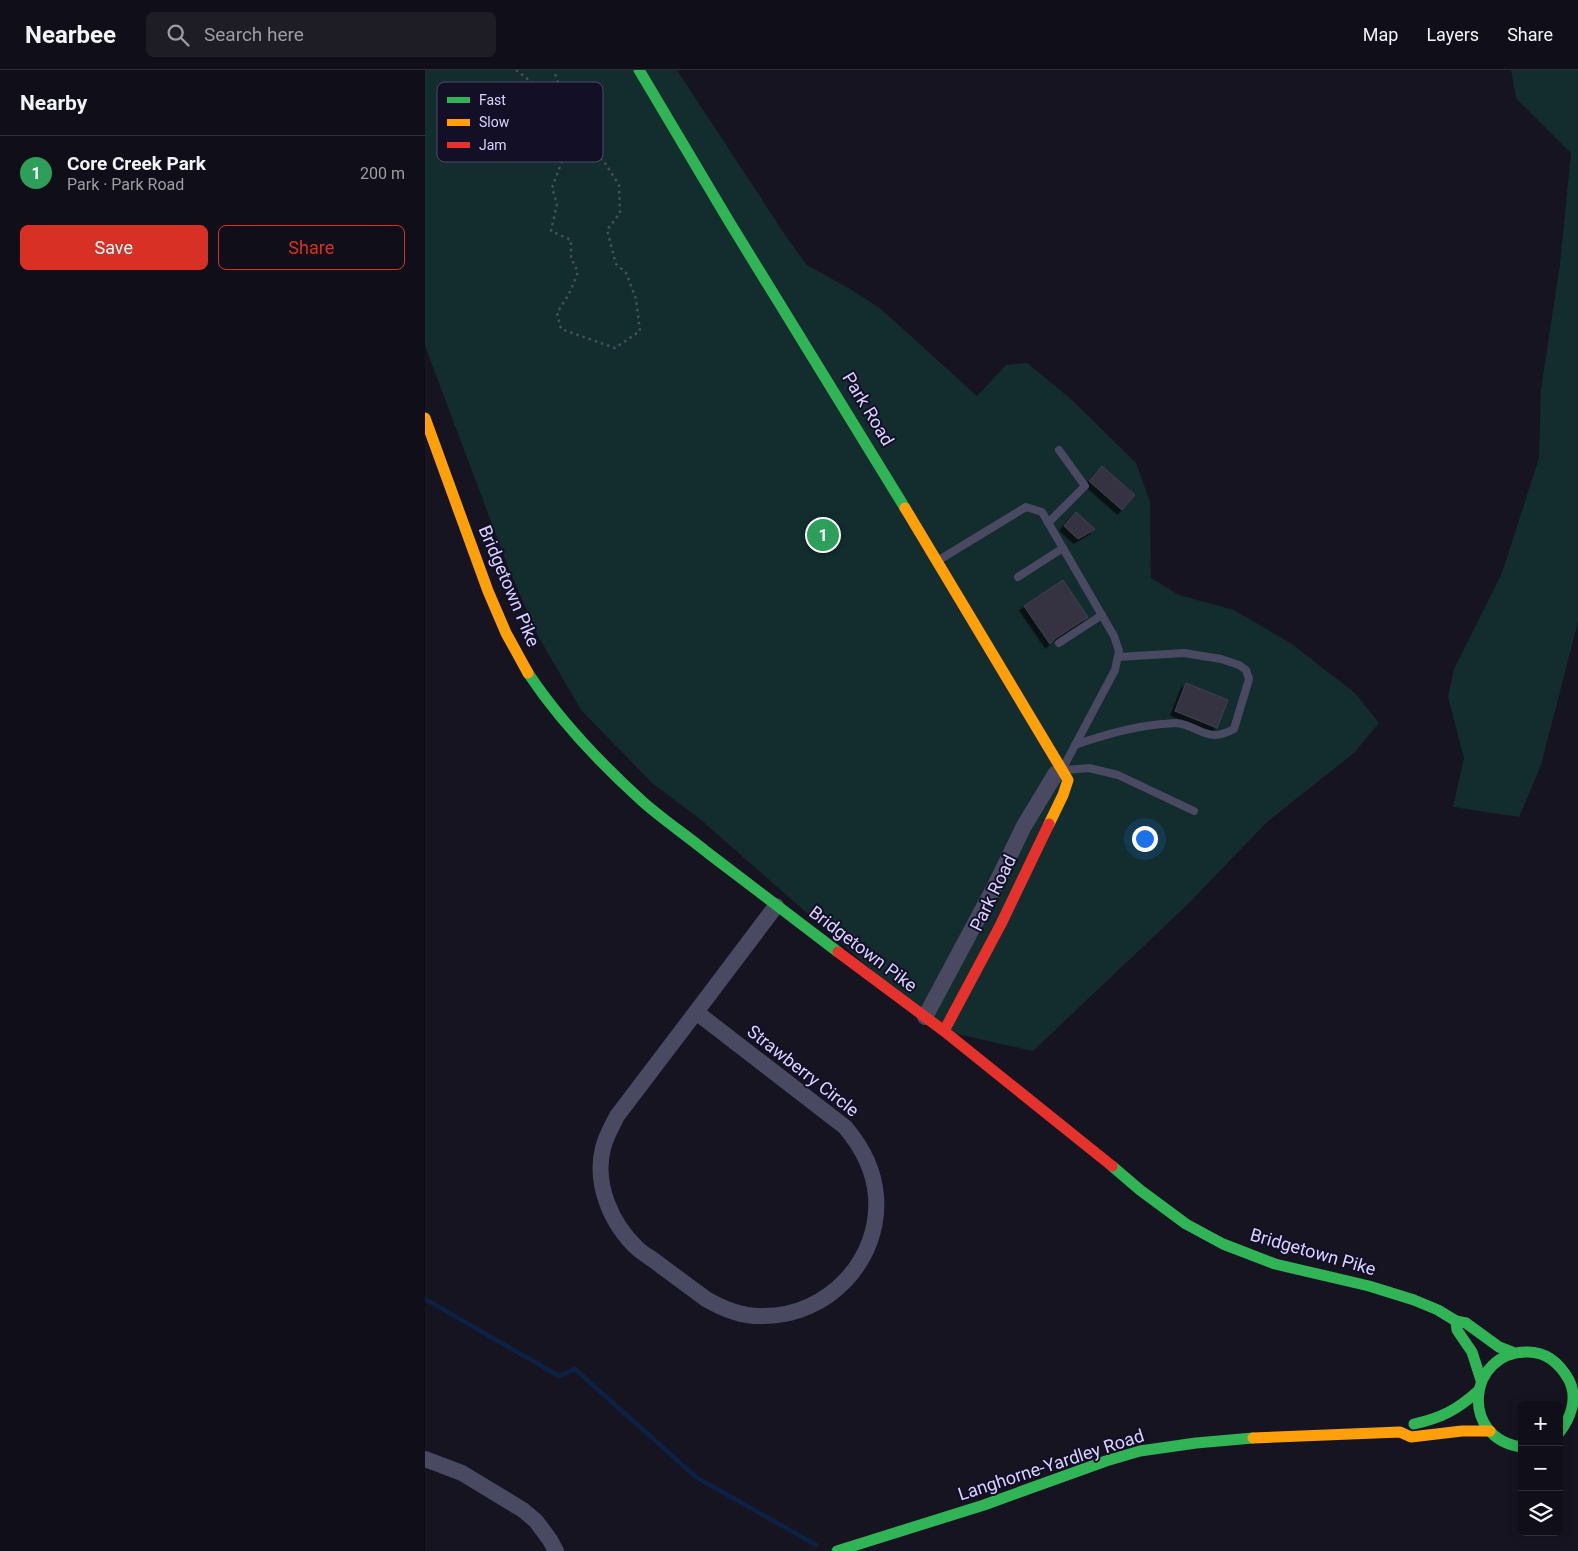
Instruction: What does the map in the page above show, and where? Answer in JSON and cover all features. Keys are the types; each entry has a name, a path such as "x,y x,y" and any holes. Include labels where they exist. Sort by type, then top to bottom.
{"street":[{"name":"Park Road","path":"639,70 1068,780 1063,795 1034,831 994,888 925,1017"},
{"name":"Bridgetown Pike","path":"425,418 488,590 506,633 526,669 566,725 637,796 776,906 945,1031 1141,1190 1186,1224 1223,1244 1275,1264 1369,1286 1414,1300 1438,1310 1456,1321 1466,1323 1499,1347 1512,1352"},
{"name":"Park Road","path":"945,1031 1001,924 1056,773 1061,770"},
{"name":"Strawberry Circle","path":"696,1012 845,1127 866,1158 876,1196 875,1222 867,1248 860,1264 845,1282 837,1290 813,1306 788,1314 764,1316 739,1313 718,1306 706,1299 638,1249 615,1221 603,1188 601,1170 603,1149 617,1116 776,906"},
{"path":"1456,1321 1457,1330 1472,1352 1479,1386 1479,1412 1483,1422 1498,1438 1507,1444 1518,1446"},
{"path":"1512,1352 1533,1351 1544,1354 1561,1367 1568,1376 1575,1389 1570,1418 1563,1432"},
{"name":"Langhorne-Yardley Road","path":"1400,1432 1410,1425 1436,1420 1450,1414 1467,1401 1493,1363 1512,1352"},
{"name":"Langhorne-Yardley Road","path":"837,1551 984,1505 1106,1461 1140,1451 1196,1442 1257,1438 1400,1432 1411,1437 1463,1431 1490,1431"},
{"path":"425,1459 470,1477 523,1510 536,1521 556,1551"}],"lane":[{"path":"1048,523 1085,486 1059,450"},
{"path":"937,561 1026,507 1042,512 1114,636 1119,651 1115,670 1061,770"},
{"path":"1017,576 1063,548"},
{"path":"1059,643 1102,615"},
{"path":"1075,745 1111,733 1143,726 1176,723 1214,736 1234,729 1249,679 1246,670 1239,665 1221,659 1184,653 1118,657"},
{"path":"1061,770 1089,768 1118,775 1194,811"}],"path":[{"path":"516,70 530,82"},
{"path":"554,70 558,82"},
{"path":"562,162 552,188 557,204 551,232 571,240 571,258 578,272 569,294 557,313 561,329 615,348 640,331 636,299 626,274 616,264 607,230 620,213 619,184 603,160"}],"green space":[{"path":"425,70 677,70 787,238 807,265 852,290 881,309 977,396 1006,365 1027,363 1071,399 1136,463 1150,502 1151,578 1179,595 1234,610 1292,644 1355,693 1379,723 1354,753 1268,821 1187,905 1033,1051 944,1031 925,1017 700,819 652,783 581,710 538,636 509,569 425,346"},
{"path":"1511,70 1578,70 1578,622 1541,765 1519,817 1453,807 1464,758 1448,697 1454,669 1502,573 1539,458 1541,389 1560,264 1571,153 1516,98"}],"building":[{"path":"1102,466 1135,495 1122,510 1089,481"},
{"path":"1076,512 1095,529 1078,539 1064,526"},
{"path":"1063,580 1088,617 1050,644 1024,606"},
{"path":"1186,683 1228,700 1217,728 1175,711"}],"waterway":[{"path":"425,1299 559,1376 575,1369 696,1477 816,1545"}],"traffic: fast":[{"path":"639,70 730,223 905,508"},
{"path":"528,673 553,708 581,740 642,801 838,952"},
{"path":"1112,1166 1140,1190 1186,1224 1223,1244 1275,1264 1369,1286 1414,1300 1438,1310 1456,1321 1466,1323 1499,1347 1512,1352"},
{"path":"1456,1321 1457,1330 1472,1352 1481,1380"},
{"path":"1518,1446 1502,1441 1488,1429 1480,1413 1479,1396 1483,1380 1492,1365 1508,1355 1528,1352 1541,1354 1557,1364 1565,1374 1572,1387 1573,1401 1570,1414 1563,1427"},
{"path":"1414,1424 1448,1412 1478,1391"},
{"path":"837,1551 984,1505 1106,1461 1140,1451 1196,1443 1253,1438"}],"traffic: slow":[{"path":"425,418 488,591 506,633 528,673"},
{"path":"905,508 1068,780 1049,824"},
{"path":"1253,1438 1400,1432 1411,1437 1462,1431 1490,1431"}],"traffic: jam":[{"path":"944,1031 1001,924 1049,824"},
{"path":"838,952 944,1031 1112,1166"}],"place":[{"name":"Core Creek Park","path":"823,535"}]}
